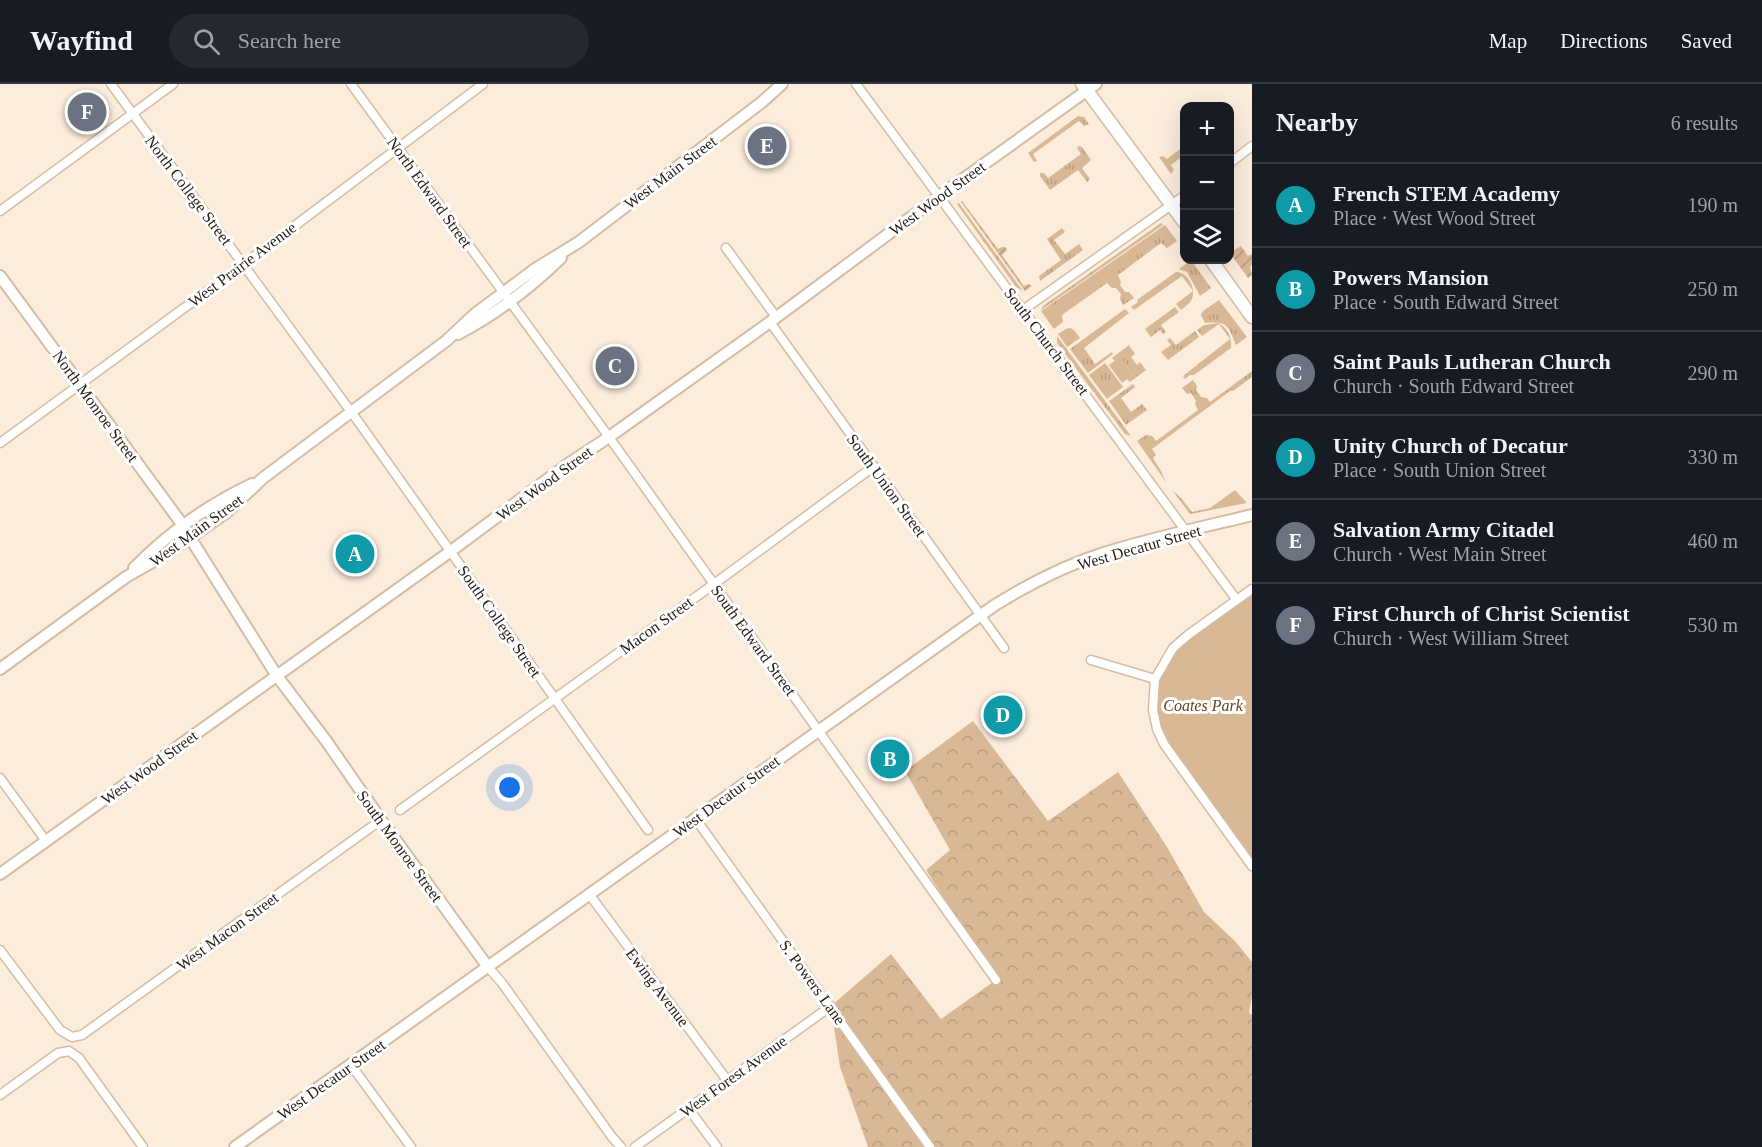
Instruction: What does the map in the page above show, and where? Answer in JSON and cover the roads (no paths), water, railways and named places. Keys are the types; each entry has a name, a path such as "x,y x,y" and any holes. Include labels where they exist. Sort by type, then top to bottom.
{"main road":[{"path":"1088,86 1180,215"},
{"path":"1214,264 1252,317"}],"street":[{"name":"North College Street","path":"111,84 351,412"},
{"path":"0,211 173,84"},
{"name":"North Edward Street","path":"351,84 506,297"},
{"name":"West Prairie Avenue","path":"0,443 244,264 483,84"},
{"name":"West Main Street","path":"0,669 126,577 163,556 227,512 263,478 446,341 476,313 506,297 535,269 579,242 762,102 782,84"},
{"name":"West Main Street","path":"762,102 790,84"},
{"name":"South Church Street","path":"856,84 1236,599"},
{"name":"West Wood Street","path":"0,874 773,319 1088,86"},
{"path":"1234,160 1252,146"},
{"path":"1023,310 1180,199"},
{"name":"South Union Street","path":"726,248 873,467 1004,648"},
{"name":"North Monroe Street","path":"0,276 191,537"},
{"name":"South Edward Street","path":"506,297 819,729 996,980"},
{"name":"South College Street","path":"351,412 648,830"},
{"name":"Macon Street","path":"555,698 873,467"},
{"name":"West Main Street","path":"126,577 156,545 183,525 219,500 263,478"},
{"name":"West Decatur Street","path":"235,1147 980,614 1014,594 1102,554 1252,516"},
{"name":"South Monroe Street","path":"191,537 277,676 621,1147"},
{"path":"1252,589 1173,648 1155,679 1153,710 1157,729 1164,744 1252,866"},
{"path":"1091,660 1155,679"},
{"path":"400,810 555,698"},
{"path":"0,778 46,841"},
{"name":"S. Powers Lane","path":"695,818 930,1147"},
{"name":"West Macon Street","path":"0,950 60,1030 72,1037 86,1033 381,820"},
{"name":"Ewing Avenue","path":"589,894 727,1080"},
{"name":"West Forest Avenue","path":"635,1147 831,1006"},
{"path":"0,1095 58,1053 69,1052 79,1058 143,1147"},
{"path":"351,1065 411,1147"},
{"path":"688,1108 717,1147"}],"place":[{"name":"First Church of Christ Scientist","path":"87,112"},
{"name":"Salvation Army Citadel","path":"767,146"},
{"name":"Saint Pauls Lutheran Church","path":"615,366"},
{"name":"French STEM Academy","path":"355,554"},
{"name":"Unity Church of Decatur","path":"1003,715"},
{"name":"Powers Mansion","path":"890,759"}],"park label":[{"name":"Coates Park","path":"1203,705"}]}
